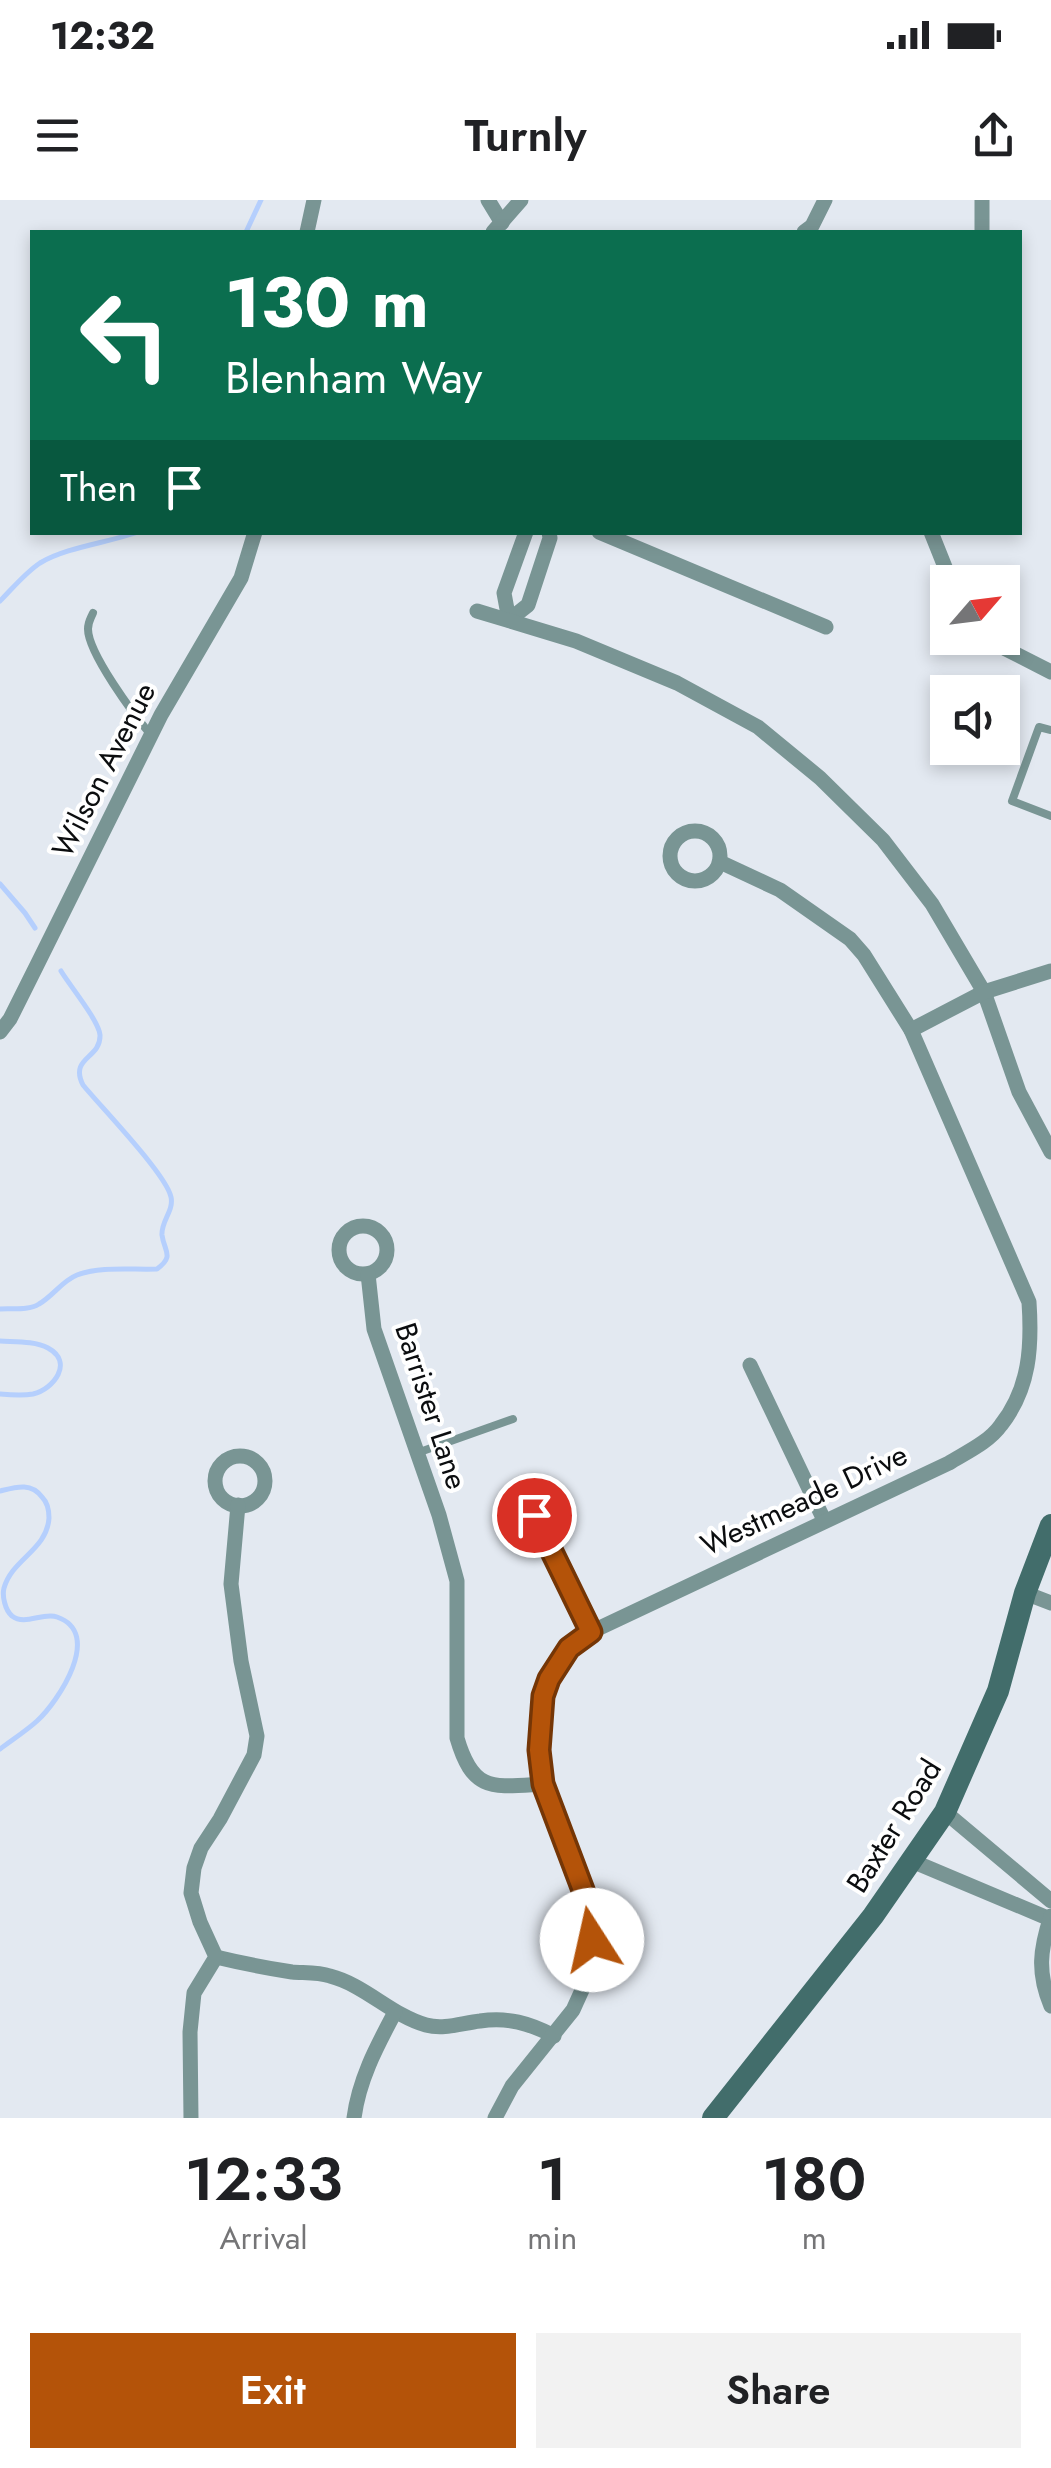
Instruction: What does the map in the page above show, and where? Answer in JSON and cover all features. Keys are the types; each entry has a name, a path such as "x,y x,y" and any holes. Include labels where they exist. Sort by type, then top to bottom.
{"main road":[{"name":"Baxter Road","path":"713,2118 873,1916 945,1812 998,1691 1025,1593 1046,1555 1051,1524"}],"street":[{"path":"306,230 314,200"},
{"path":"488,200 497,228"},
{"path":"497,228 521,200"},
{"path":"807,230 825,200"},
{"path":"982,200 982,230"},
{"name":"Wilson Avenue","path":"2,1026 182,675 240,578 254,535"},
{"path":"510,620 504,593 525,535"},
{"path":"510,620 528,605 550,535"},
{"path":"607,535 826,626"},
{"path":"932,535 944,565"},
{"path":"477,611 576,641 677,684 758,727 820,778 883,840 932,904 984,992 1019,1092 1051,1152"},
{"path":"1018,655 1051,672"},
{"name":"Westmeade Drive","path":"495,2118 512,2086 574,2010 587,1979 592,1940 586,1898 543,1784 539,1750 543,1696 569,1648 591,1632 978,1446 1000,1427 1018,1397 1030,1357 1029,1302 912,1030 850,939 780,890 720,862"},
{"path":"912,1030 984,992 1051,971"},
{"name":"Barrister Lane","path":"368,1274 374,1328 439,1515 457,1581 456,1738 470,1771 483,1782 502,1786 543,1784"},
{"path":"750,1365 824,1520"},
{"path":"520,1485 591,1632"},
{"path":"216,1957 191,1894 194,1868 254,1755 257,1736 241,1661 231,1584 238,1506"},
{"path":"1025,1593 1051,1603"},
{"path":"945,1812 1051,1901"},
{"path":"912,1861 1050,1918 1041,1947 1041,1975 1051,2006"},
{"path":"216,1957 330,1976 429,2026 498,2019 534,2025 554,2036"},
{"path":"191,2118 190,2032 194,1992 216,1957"},
{"path":"354,2118 366,2072 395,2012"}],"lane":[{"path":"93,613 87,625 90,643 132,713 151,735"},
{"path":"1051,730 1039,726 1012,801 1051,816"},
{"path":"417,1453 513,1420"}],"waterway":[{"path":"247,230 261,200"},
{"path":"0,601 40,563 127,535"},
{"path":"0,884 35,928"},
{"path":"0,1309 35,1306 67,1281 86,1272 157,1269 167,1257 162,1235 171,1207 167,1186 83,1085 82,1063 96,1049 100,1035 61,971"},
{"path":"0,1341 48,1348 60,1360 54,1381 41,1391 0,1394"},
{"path":"0,1491 33,1489 46,1502 49,1515 42,1538 8,1578 3,1591 8,1610 23,1620 57,1617 70,1625 77,1637 73,1668 56,1699 33,1725 0,1749"}],"route":[{"path":"534,1515 591,1632 569,1648 549,1679 543,1696 539,1750 543,1784 586,1898 592,1940"}]}
